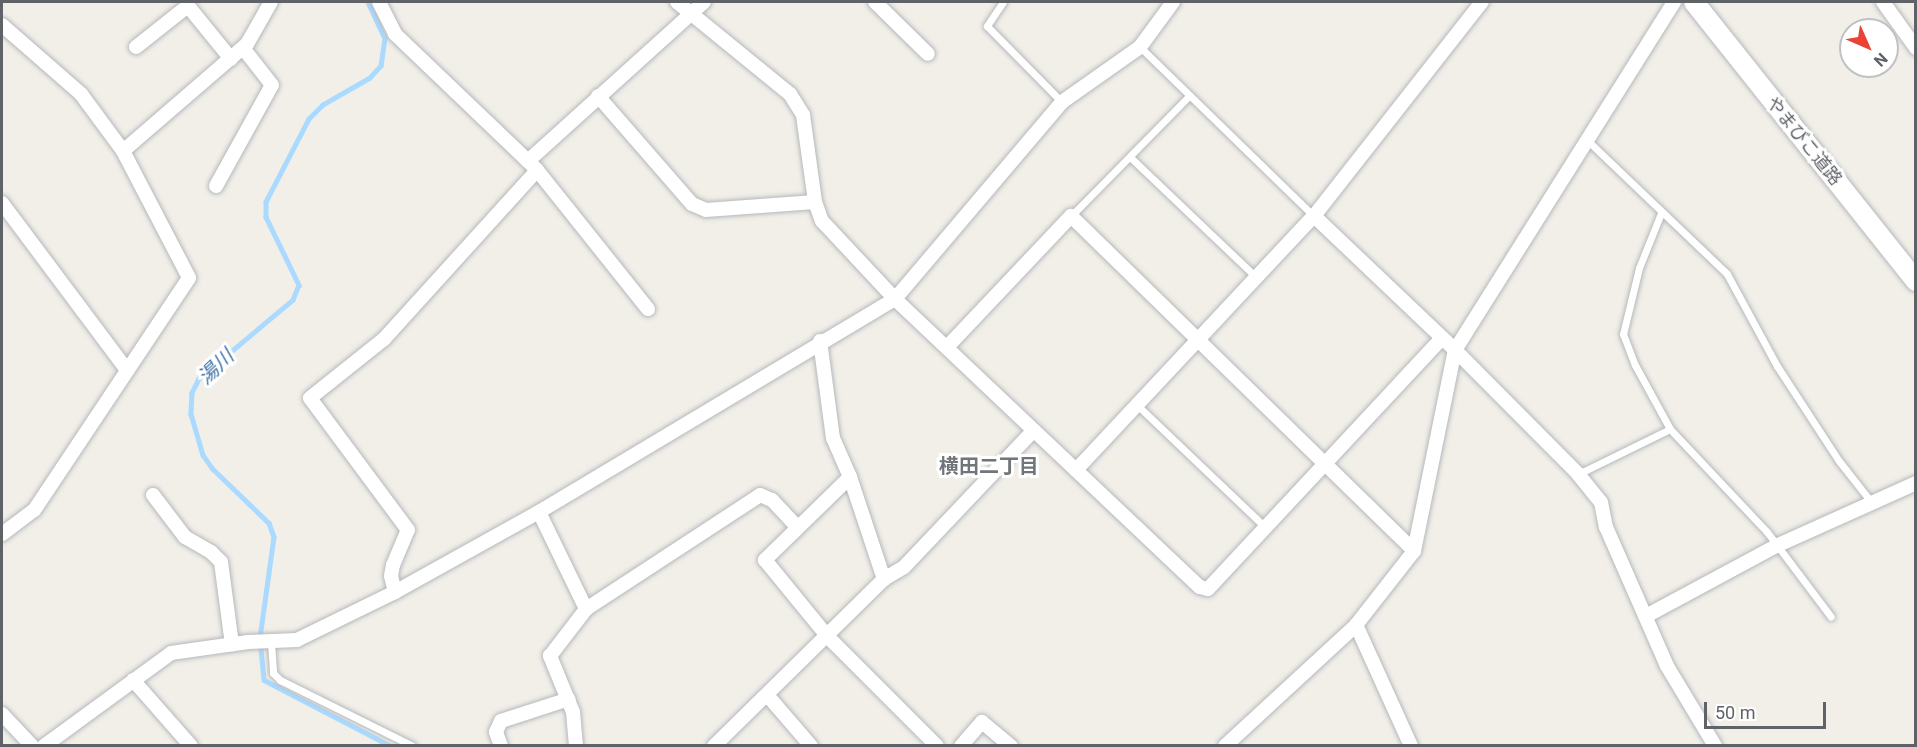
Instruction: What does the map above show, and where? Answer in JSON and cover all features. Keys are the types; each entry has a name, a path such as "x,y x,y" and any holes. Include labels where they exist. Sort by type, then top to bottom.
{"street":[{"path":"123,152 243,48 271,2"},
{"path":"379,2 395,34 532,166 648,309"},
{"path":"677,2 790,93 803,115 815,202 822,221 895,299 948,346 1033,431 1200,587 1208,589 1442,338"},
{"path":"395,592 391,576 393,565 408,530 310,398 384,339 532,166 598,96 704,2"},
{"path":"875,2 928,54"},
{"path":"44,746 171,653 232,644 297,640 395,592 539,512 820,341 895,299 1062,102 1140,47 1173,2"},
{"path":"1076,470 1200,342 1314,216 1482,2"},
{"path":"1225,746 1356,625 1414,551 1455,350 1674,2"},
{"name":"やまびこ道路","path":"1694,2 1916,281"},
{"path":"1883,2 1916,48"},
{"path":"136,47 188,6 231,59"},
{"path":"2,25 81,94 123,152 189,278 34,510 2,534"},
{"path":"216,186 272,84 243,48"},
{"path":"598,96 692,204 706,210 815,202"},
{"path":"2,203 127,370"},
{"path":"948,346 1071,216 1324,466 1414,551"},
{"path":"1314,216 1455,350 1578,474 1601,502 1606,527 1685,700 1715,746"},
{"path":"820,341 833,438 850,477 884,579"},
{"path":"714,746 768,696 884,579 904,567 1033,431"},
{"path":"850,477 765,560 828,637 937,746"},
{"path":"1646,616 1776,546 1916,483"},
{"path":"153,495 185,537 212,552 220,562 232,644"},
{"path":"576,746 569,699 550,656 586,609 760,495 772,500 797,527"},
{"path":"539,512 586,609"},
{"path":"1356,625 1411,746"},
{"path":"133,680 191,746"},
{"path":"768,696 811,746"},
{"path":"501,746 496,732 501,721 569,699"},
{"path":"2,714 32,746"},
{"path":"961,746 982,722 1011,746"}],"lane":[{"path":"1003,2 987,26 1062,102"},
{"path":"1140,47 1188,97 1314,216"},
{"path":"1071,216 1188,97"},
{"path":"1588,141 1727,274 1777,366 1839,461 1872,503"},
{"path":"1130,157 1257,278"},
{"path":"1661,213 1639,268 1623,334 1635,365 1670,429 1776,546 1831,617"},
{"path":"1138,406 1264,527"},
{"path":"1578,474 1670,429"},
{"path":"271,642 273,673 280,680 413,746"}],"waterway":[{"name":"湯川","path":"368,2 385,38 381,66 370,78 323,105 309,119 266,202 266,217 299,285 293,300 199,379 192,393 191,414 203,455 212,468 269,523 274,537 260,638 264,680 391,746"}],"district":[{"name":"横田二丁目","path":"989,466"}]}
